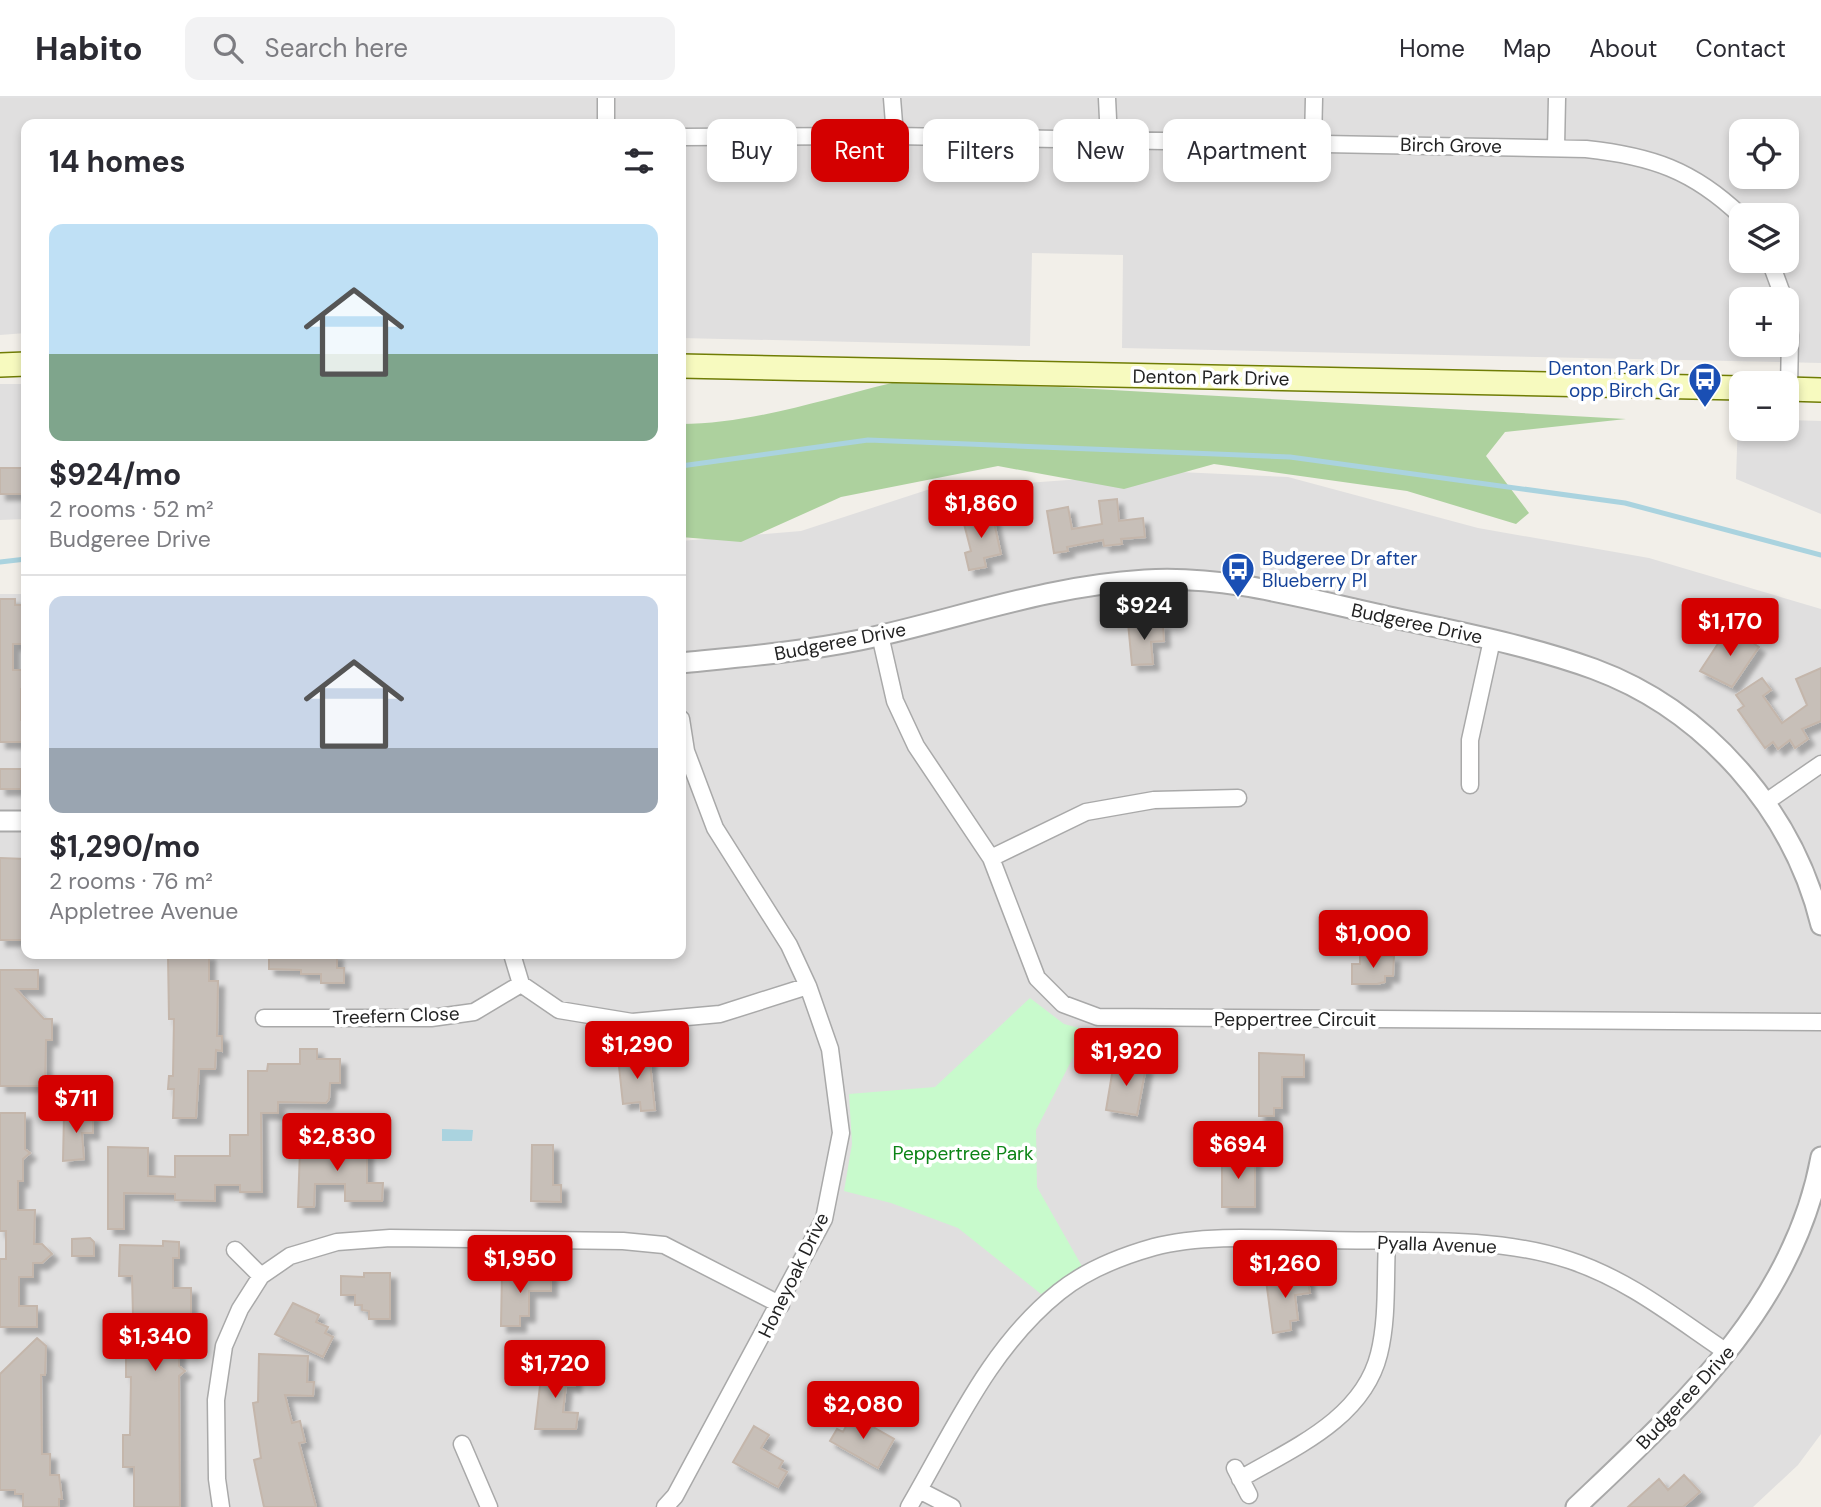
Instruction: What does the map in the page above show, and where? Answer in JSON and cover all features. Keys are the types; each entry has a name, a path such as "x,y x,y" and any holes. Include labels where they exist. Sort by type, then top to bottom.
{"main road":[{"path":"0,365 21,364"},
{"name":"Denton Park Drive","path":"686,366 1729,388"},
{"path":"1799,389 1821,390"}],"street":[{"path":"606,98 606,119"},
{"path":"892,98 894,119"},
{"path":"1107,98 1108,119"},
{"path":"1314,98 1314,119"},
{"path":"1556,147 1557,98"},
{"name":"Birch Grove","path":"686,137 811,136"},
{"name":"Birch Grove","path":"909,136 1053,139"},
{"name":"Birch Grove","path":"1331,143 1556,147 1614,152 1664,163 1689,175 1729,207"},
{"name":"Budgeree Drive","path":"686,663 774,655 880,635 994,604 1066,589 1148,579 1245,585 1492,640 1595,669 1646,694 1691,723 1732,760 1766,802 1808,886 1821,925"},
{"name":"Peppertree Circuit","path":"880,635 895,701 916,746 991,858 1037,978 1063,1004 1098,1017 1821,1022"},
{"path":"1470,785 1470,740 1492,640"},
{"name":"Honeyoak Drive","path":"665,1507 675,1496 781,1305 824,1220 841,1133 830,1049 808,986 789,945 715,828 686,751"},
{"path":"1766,802 1821,764"},
{"path":"991,858 1086,812 1154,800 1238,798"},
{"path":"0,821 21,821"},
{"path":"514,959 521,984 559,1010 632,1022 720,1014 808,986"},
{"name":"Treefern Close","path":"264,1018 442,1016 474,1012 521,984"},
{"name":"Budgeree Drive","path":"1576,1507 1706,1379 1728,1353 1774,1284 1796,1239 1815,1189 1821,1157"},
{"path":"221,1507 217,1479 216,1401 224,1346 240,1309 261,1276 290,1256 337,1242 390,1238 623,1241 664,1245 781,1305"},
{"name":"Pyalla Avenue","path":"909,1507 993,1360 1043,1306 1085,1275 1156,1247 1235,1239 1489,1242 1569,1260 1629,1286 1728,1353"},
{"path":"1249,1495 1238,1474 1324,1430 1348,1408 1367,1381 1379,1356 1387,1242"},
{"path":"235,1250 261,1276"},
{"path":"462,1444 489,1507"},
{"path":"919,1490 952,1507"}],"shaded area":[{"path":"0,98 1821,98 1821,363 1122,348 1123,255 1032,253 1030,346 686,338 686,119 21,119 21,333 0,335"},
{"path":"0,384 21,384 21,519 0,520"},
{"path":"1799,420 1821,421 1821,514 1736,479 1737,441 1799,441"},
{"path":"1179,472 1288,477 1478,528 1649,558 1821,609 1821,1434 1798,1465 1753,1507 0,1507 0,594 21,594 21,959 686,959 686,541 801,531 927,490"}],"green space":[{"path":"892,383 1059,387 1626,419 1505,432 1486,456 1529,513 1516,524 1407,491 1214,464 1124,489 998,466 841,497 741,542 686,537 686,424 734,420"},
{"name":"Peppertree Park","path":"1030,998 1064,1024 1087,1030 1036,1130 1037,1187 1083,1268 1041,1294 958,1228 891,1203 844,1191 852,1144 849,1094 935,1087"}],"water":[{"path":"442,1129 473,1130 472,1141 442,1141"}],"building":[{"path":"0,468 21,468 21,494 0,494"},
{"path":"1117,499 1119,521 1143,518 1145,537 1121,539 1122,544 1104,546 1103,540 1067,547 1068,551 1054,553 1047,511 1068,507 1072,529 1102,524 1099,501"},
{"path":"992,513 1001,554 984,558 986,567 969,570 965,553 971,551 963,520"},
{"path":"0,599 15,599 15,605 21,605 21,644 13,644 13,670 21,670 21,742 0,742"},
{"path":"1142,622 1142,626 1163,624 1164,641 1151,642 1153,664 1132,665 1128,623"},
{"path":"1729,627 1759,647 1732,687 1700,671"},
{"path":"1821,668 1821,721 1802,729 1808,739 1795,748 1790,740 1778,749 1773,742 1765,748 1738,710 1744,706 1736,695 1762,678 1771,690 1763,696 1782,723 1807,705 1796,679"},
{"path":"0,769 21,769 21,789 0,789"},
{"path":"0,858 21,859 21,940 0,940"},
{"path":"1360,956 1394,956 1393,976 1385,976 1385,982 1377,984 1352,984 1352,964 1360,964"},
{"path":"168,959 209,959 209,981 218,981 217,1036 222,1036 222,1051 216,1050 215,1069 199,1069 196,1118 173,1118 174,1089 168,1089 169,1076 173,1076 174,1019 169,1019"},
{"path":"269,959 337,959 337,968 344,968 344,983 321,983 321,974 301,974 301,970 269,969"},
{"path":"0,970 38,970 38,989 16,989 44,1019 52,1019 52,1040 46,1040 45,1086 0,1086"},
{"path":"300,1049 317,1049 317,1059 340,1059 340,1083 330,1083 329,1099 326,1103 278,1102 278,1113 261,1113 262,1192 240,1192 240,1185 215,1185 215,1201 175,1200 175,1194 124,1193 124,1229 108,1229 108,1147 148,1148 148,1176 175,1177 175,1156 230,1156 230,1135 248,1135 248,1071 267,1071 268,1064 300,1064"},
{"path":"1259,1053 1304,1055 1304,1077 1282,1077 1282,1108 1274,1108 1274,1116 1259,1116"},
{"path":"649,1054 655,1110 641,1111 640,1102 623,1104 618,1057"},
{"path":"1114,1062 1146,1067 1137,1115 1106,1110"},
{"path":"0,1113 25,1113 25,1149 30,1153 23,1159 23,1181 18,1181 18,1210 35,1210 34,1244 42,1244 52,1254 42,1263 33,1263 33,1277 19,1277 19,1306 37,1306 37,1327 0,1327 0,1259 6,1259 6,1231 0,1231"},
{"path":"64,1114 93,1114 93,1133 82,1133 84,1159 63,1161"},
{"path":"345,1143 367,1143 367,1183 383,1183 382,1201 345,1201 345,1184 315,1184 314,1207 298,1207 300,1149 345,1147"},
{"path":"532,1145 553,1145 553,1185 561,1185 561,1202 531,1201"},
{"path":"1222,1151 1236,1151 1236,1159 1255,1159 1255,1207 1222,1207"},
{"path":"90,1238 94,1242 94,1256 72,1256 72,1239"},
{"path":"163,1241 179,1242 179,1258 173,1258 173,1288 191,1288 191,1332 179,1332 179,1366 185,1371 179,1376 180,1507 134,1507 134,1467 123,1467 123,1435 130,1435 131,1377 126,1377 126,1357 134,1357 132,1276 119,1276 120,1245 163,1246"},
{"path":"364,1273 390,1273 390,1319 369,1319 369,1311 362,1310 362,1305 355,1305 355,1295 341,1295 341,1276 364,1277"},
{"path":"502,1273 551,1273 551,1291 529,1291 529,1316 520,1316 520,1326 501,1326"},
{"path":"1307,1275 1310,1293 1295,1295 1298,1320 1290,1321 1291,1330 1273,1333 1266,1280"},
{"path":"293,1303 319,1315 316,1322 328,1327 325,1333 333,1337 323,1357 275,1334"},
{"path":"37,1338 46,1346 45,1375 41,1375 42,1454 50,1454 50,1475 59,1475 62,1499 59,1499 59,1507 23,1507 23,1494 15,1494 15,1490 0,1490 0,1374"},
{"path":"259,1354 308,1356 307,1382 314,1382 313,1396 285,1395 292,1423 300,1421 305,1442 299,1443 316,1507 264,1507 254,1460 261,1458 253,1403 258,1402"},
{"path":"542,1368 576,1371 575,1386 566,1385 563,1412 578,1413 576,1429 535,1429"},
{"path":"852,1415 894,1439 878,1468 830,1441 837,1429 843,1432"},
{"path":"754,1426 769,1435 761,1448 783,1461 779,1468 787,1472 778,1487 733,1462"},
{"path":"1684,1475 1700,1492 1683,1507 1628,1507 1659,1479 1668,1490"}],"waterway":[{"path":"686,465 868,440 1290,457 1625,503 1821,555"},
{"path":"0,562 21,560"}],"place":[{"name":"Denton Park Dr opp Birch Gr","path":"1705,409"},
{"name":"Budgeree Dr after Blueberry Pl","path":"1238,599"}]}
